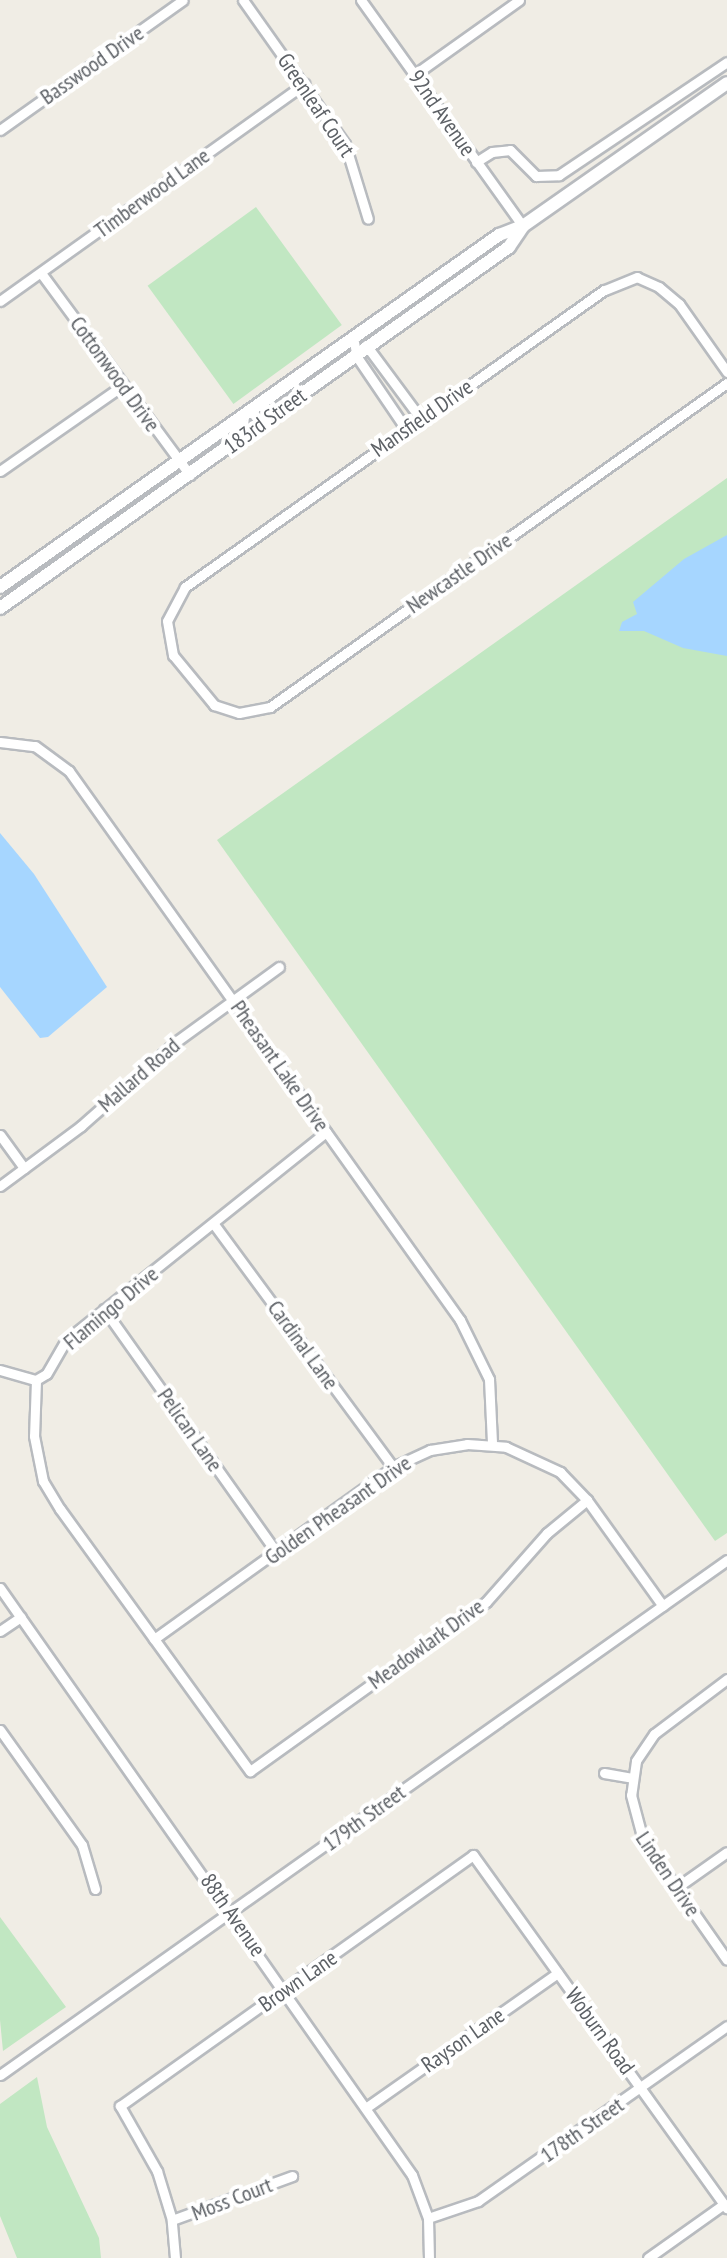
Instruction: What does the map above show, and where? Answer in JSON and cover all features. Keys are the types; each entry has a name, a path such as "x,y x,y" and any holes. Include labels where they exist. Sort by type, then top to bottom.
{"street":[{"name":"Basswood Drive","path":"0,130 183,0"},
{"name":"Greenleaf Court","path":"243,0 304,84 354,163 368,219"},
{"name":"92nd Avenue","path":"361,0 523,226"},
{"path":"414,75 519,0"},
{"path":"476,162 492,152 510,150 536,176 559,175 727,62"},
{"name":"183rd Street","path":"0,587 499,235 523,226 727,83"},
{"name":"Timberwood Lane","path":"0,301 304,84"},
{"name":"183rd Street","path":"0,608 509,247 523,226"},
{"name":"Cottonwood Drive","path":"41,273 190,475"},
{"name":"Mansfield Drive","path":"187,677 167,637 170,608 185,587 604,290 637,277 674,298 727,372"},
{"path":"353,337 369,348 421,419"},
{"path":"353,337 357,357 406,429"},
{"name":"Newcastle Drive","path":"187,677 204,698 223,710 250,712 270,707 727,383"},
{"path":"0,471 122,386"},
{"name":"Pheasant Lake Drive","path":"0,742 35,746 69,771 234,1000 477,1347 491,1392 492,1443"},
{"name":"Mallard Road","path":"0,1186 279,967"},
{"name":"Flamingo Drive","path":"36,1380 46,1374 66,1340 326,1132"},
{"path":"0,1135 24,1168"},
{"name":"Cardinal Lane","path":"213,1223 393,1467"},
{"name":"Pelican Lane","path":"104,1309 276,1552"},
{"path":"0,1370 36,1380 34,1436 43,1481 154,1639"},
{"name":"Golden Pheasant Drive","path":"154,1639 393,1467 430,1450 492,1443 540,1459 587,1500 663,1606"},
{"name":"Meadowlark Drive","path":"154,1639 250,1771 486,1602 547,1533 587,1500"},
{"name":"179th Street","path":"0,2075 727,1560"},
{"name":"88th Avenue","path":"0,1588 232,1912 412,2175 428,2218 429,2258"},
{"path":"0,1631 21,1617"},
{"path":"604,1773 631,1778 654,1734 727,1679"},
{"path":"0,1730 82,1845 95,1889"},
{"name":"Linden Drive","path":"631,1778 638,1831 727,1960"},
{"path":"676,1888 727,1852"},
{"name":"Woburn Road","path":"473,1855 726,2206"},
{"name":"Brown Lane","path":"172,2220 157,2171 120,2106 473,1855"},
{"name":"Rayson Lane","path":"367,2107 558,1973"},
{"name":"178th Street","path":"428,2218 478,2201 727,2026"},
{"name":"Moss Court","path":"172,2220 292,2176"},
{"path":"648,2258 726,2206"},
{"path":"172,2220 175,2258"}],"green space":[{"path":"256,207 342,325 233,404 148,286"},
{"path":"727,478 727,1533 715,1541 217,840"},
{"path":"0,1917 66,2007 3,2051 0,2020"},
{"path":"37,2077 47,2127 99,2238 101,2258 17,2258 0,2216 0,2104"}],"water":[{"path":"727,535 727,656 683,648 644,631 619,631 622,622 637,614 633,602 684,559"},
{"path":"0,833 34,874 107,987 48,1037 40,1038 0,987"}]}
